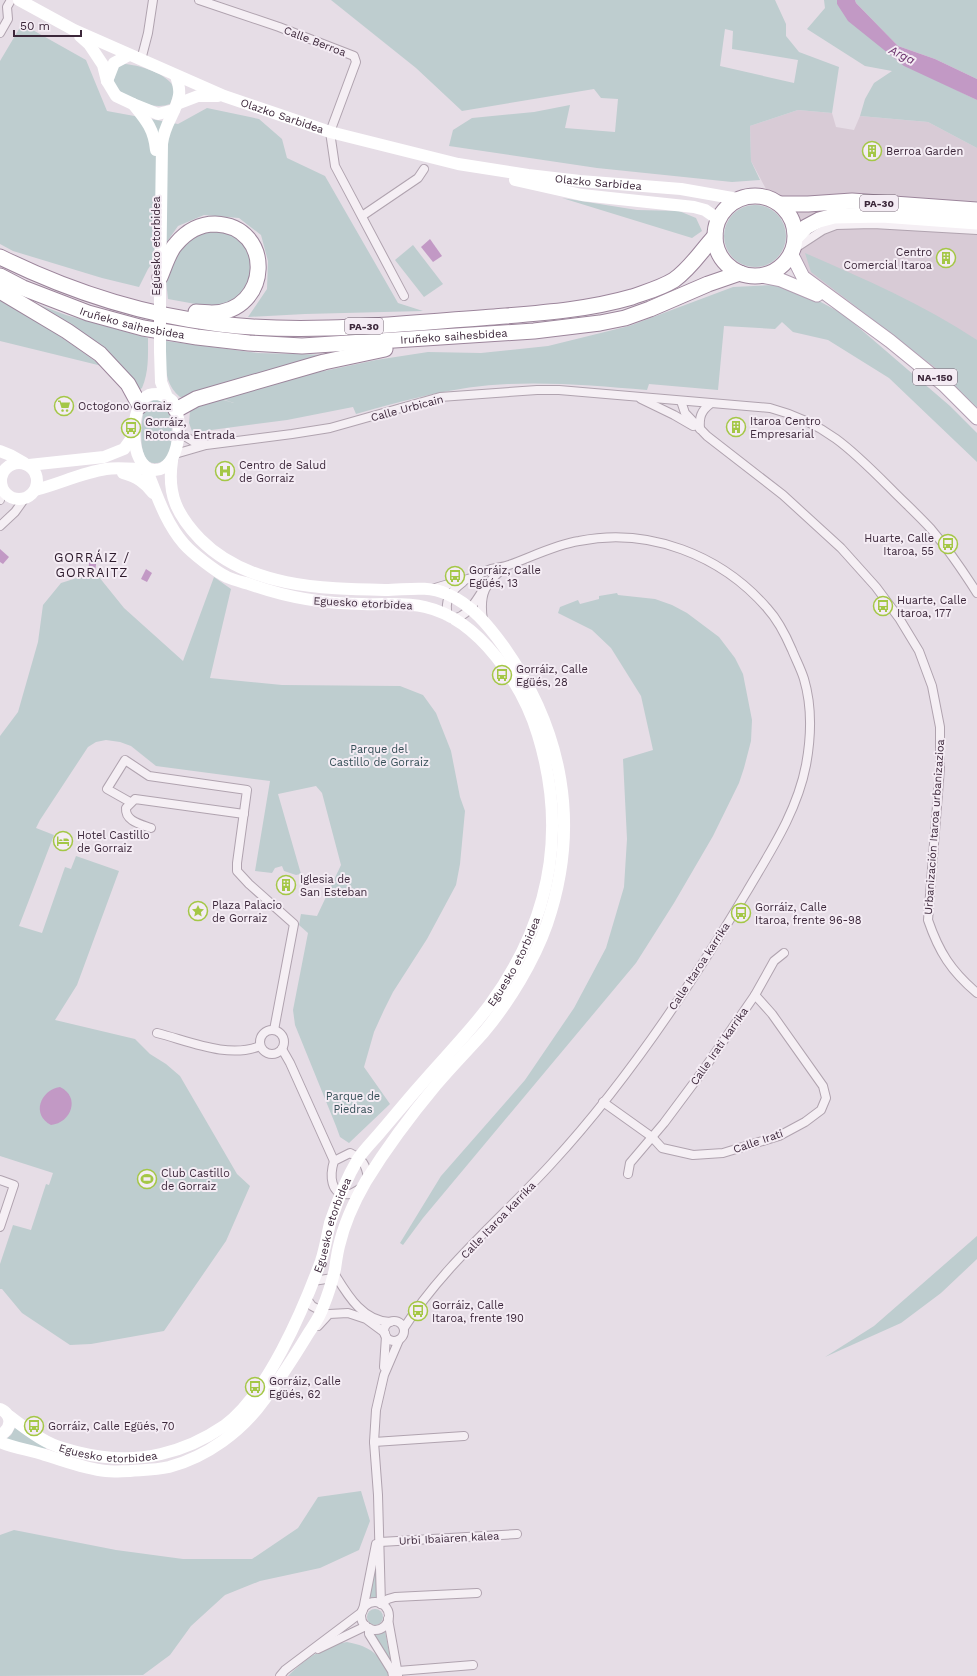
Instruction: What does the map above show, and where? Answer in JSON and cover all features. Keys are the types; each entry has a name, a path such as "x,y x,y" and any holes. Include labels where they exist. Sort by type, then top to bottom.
{"highway":[{"name":"PA-30","path":"977,210 852,201 781,204 767,197 752,195 738,199 726,207 718,219 715,236 718,252 727,265 740,274 762,276 772,272 789,258 793,246 806,227 819,220 834,216 882,214 977,222"},
{"path":"781,204 789,213 794,225 793,246"},
{"path":"3,259 124,297 160,305 212,313 226,311 239,305 249,296 257,281 259,266 258,257 253,246 246,237 236,230 225,225 210,224 194,228 175,244 160,277"},
{"name":"Iruñeko saihesbidea","path":"3,259 58,283 99,298 138,309 219,324 286,328 358,327 542,313 607,304 653,290 673,280 689,267 715,236"},
{"name":"Iruñeko saihesbidea","path":"0,276 23,288 88,313 143,328 197,337 249,343 302,346 534,331 564,328 625,318 650,310 708,284 740,274"},
{"path":"0,291 67,331 100,354 128,384 140,406"},
{"path":"176,410 196,400 352,355 382,349 424,344 499,339 534,331"}],"main road":[{"path":"793,246 803,277 837,302"},
{"path":"762,276 781,280 809,291 824,299 837,302"},
{"name":"NA-150","path":"837,302 890,341 944,385 977,418"}],"street":[{"path":"19,0 74,30 176,76 180,94 175,107 158,114 116,96 107,81 103,65 89,44 74,30"},
{"path":"141,60 147,39 153,0"},
{"name":"Calle Berroa","path":"199,0 354,56 356,62 330,132"},
{"path":"0,33 8,18 6,4"},
{"path":"107,81 114,63 129,55"},
{"name":"Olazko Sarbidea","path":"176,76 224,96 330,132 458,164 478,171 582,195 694,206 705,210 718,219"},
{"name":"Olazko Sarbidea","path":"175,107 198,96 224,96"},
{"name":"Eguesko etorbidea","path":"133,104 146,119 155,136 158,351 161,382 167,397"},
{"name":"Eguesko etorbidea","path":"158,292 160,277 162,144 165,126 175,107"},
{"path":"330,132 335,166 404,296"},
{"name":"Olazko Sarbidea","path":"458,164 573,180 681,189 738,199"},
{"path":"362,216 418,178 424,169"},
{"path":"793,246 823,230 836,225 873,224 977,230"},
{"name":"Eguesko etorbidea","path":"149,395 158,351"},
{"name":"Calle Urbicain","path":"174,458 206,445 330,428 440,397 537,390 633,396"},
{"path":"0,526 15,512 25,498 35,490 48,487 72,477 106,469 146,468 155,470 168,465 174,458 178,432 176,410 175,405 167,397 158,394 149,395 143,400 136,413 134,435 141,464 146,468"},
{"path":"633,396 710,404 770,408 812,423 833,435 856,453 931,530 964,572 977,593"},
{"name":"Urbanización Itaroa urbanizazioa","path":"633,396 659,407 700,429"},
{"name":"Urbanización Itaroa urbanizazioa","path":"681,401 685,413 700,429 783,495 841,548 876,587 899,618 919,650 932,686 940,727 940,768 928,920 936,943 949,964 965,983 977,993"},
{"path":"700,429 700,416 702,411 710,404"},
{"name":"Calle Urbicain","path":"178,432 196,443 206,445"},
{"path":"25,498 20,499 9,496 1,487 1,475 8,466 13,463 26,464 104,457 124,449 134,435"},
{"path":"0,451 10,455 33,469 38,479 35,490"},
{"name":"Eguesko etorbidea","path":"0,1442 89,1468 109,1472 149,1470 169,1467 207,1451 233,1434 254,1414 281,1378 325,1313 334,1276 339,1245 365,1183 393,1142 437,1084 486,1030 502,1008 528,967 547,926 560,878 564,850 565,812 558,768 552,744 532,690 495,634 470,608 449,595 430,589 333,589 300,585 264,576 237,566 212,551 189,527 183,518 173,498 169,478 174,458"},
{"name":"Eguesko etorbidea","path":"4,1413 52,1445 91,1456 110,1459 129,1459 146,1457 180,1449 224,1426 244,1408 275,1363 306,1298 322,1256 330,1225 342,1193 359,1157 489,1006 514,967 542,903 547,880 553,823 551,792 538,734 520,695 499,659 476,635 450,617 426,607 394,603 361,604 307,600 266,590 226,577 186,547 170,525 146,468"},
{"path":"106,469 137,477 148,485 159,501"},
{"name":"Calle Itaroa karrika","path":"404,1328 429,1292 553,1163 603,1102 652,1036 716,942 786,824 799,791 806,764 809,737 809,707 804,679 787,638 772,613 740,580 705,558 655,540 616,537 580,540 556,547 506,566 430,589"},
{"name":"Calle Itaroa karrika","path":"470,608 492,578 506,566"},
{"name":"Calle Itaroa karrika","path":"449,595 455,588 468,578"},
{"path":"483,622 482,604 484,589"},
{"path":"449,595 446,607 450,617 460,617 470,608"},
{"path":"130,802 107,789 125,760 149,776 247,790 237,871 294,924 274,1030"},
{"path":"151,828 128,818 126,808 130,802 135,799 244,814"},
{"name":"Calle Irati karrika","path":"652,1137 702,1072 755,995 774,961 784,953"},
{"name":"Calle Irati","path":"603,1102 652,1137 662,1148 693,1155 723,1153 779,1136 805,1122 821,1110 826,1098 823,1086 772,1014 755,995"},
{"path":"274,1030 283,1037 284,1045 276,1054 264,1052 260,1046 260,1037 266,1031 274,1030"},
{"path":"157,1033 216,1049 242,1051 260,1046"},
{"path":"282,1049 296,1076 334,1161 331,1180 334,1187 342,1193 350,1194 365,1183 366,1168 359,1157 350,1153 334,1161"},
{"path":"628,1174 630,1163 652,1137"},
{"path":"0,1180 14,1185 2,1211 0,1227"},
{"name":"Eguesko etorbidea","path":"313,1281 334,1276"},
{"name":"Eguesko etorbidea","path":"334,1276 357,1307 381,1322 390,1322"},
{"path":"306,1298 312,1306 325,1313 348,1313 366,1319 393,1340 398,1340"},
{"path":"384,1375 386,1326 390,1322 398,1322 404,1328 403,1335 398,1340 384,1375 376,1410 374,1442 380,1542 381,1604 387,1611 396,1674"},
{"path":"0,1436 8,1428 10,1420 4,1413"},
{"path":"374,1442 464,1436"},
{"path":"379,1524 362,1611 362,1620 369,1634 396,1674"},
{"name":"Urbi Ibaiaren kalea","path":"380,1542 517,1534"},
{"path":"283,1673 369,1604 381,1604 388,1599 395,1597 477,1593"},
{"path":"283,1673 320,1648 367,1628 380,1629 388,1620"},
{"path":"396,1674 473,1665"}],"shaded area":[{"path":"798,110 832,113 836,127 854,130 860,116 928,122 977,148 977,411 815,281 802,267 800,258 803,237 796,217 786,201 778,193 766,189 751,161 750,126"}],"green space":[{"path":"331,0 775,0 786,24 786,36 799,52 839,67 832,113 798,110 750,126 751,161 760,180 732,182 597,168 449,146 453,130 472,118 534,112 570,105 565,128 615,132 618,99 601,98 594,89 462,111 416,68","holes":["725,29 733,31 732,49 798,60 794,83 720,66"]},
{"path":"824,0 837,0 837,4 934,79 977,100 977,148 928,122 860,116 865,99 874,83 892,71 865,66 807,29 825,8"},
{"path":"855,0 977,0 977,79 935,59 898,46 856,3"},
{"path":"22,24 86,60 107,111 178,124 207,108 259,119 282,139 287,158 325,176 398,303 423,311 248,317 267,289 268,261 261,235 239,218 204,215 178,226 148,269 139,287 102,278 13,251 0,244 0,61"},
{"path":"125,64 149,70 166,78 175,91 170,104 155,106 138,102 123,94 113,83 117,68"},
{"path":"562,198 637,210 679,211 696,218 702,231 692,238"},
{"path":"755,205 767,207 777,214 784,224 786,236 784,248 777,258 767,265 755,267 743,265 733,258 726,248 724,236 726,224 733,214 743,207"},
{"path":"212,228 241,238 251,254 253,266 244,294 228,305 212,307 168,299 166,281 179,246 197,232"},
{"path":"413,245 443,284 424,297 395,260"},
{"path":"805,253 871,282 936,315 977,340 977,408 941,372 811,272"},
{"path":"774,285 819,301 843,314 950,406 977,433 977,462 889,378 828,340 793,332 782,322 775,329 724,326 718,390 649,384 647,390 560,384 489,385 412,399 356,414 353,407 287,420 204,431 202,439 193,434 189,423 190,411 213,397 234,403 210,395 376,360 428,352 481,353 548,346 629,326 733,287"},
{"path":"21,298 66,315 148,338 147,370 142,388 139,390"},
{"path":"0,300 53,331 102,366 0,341"},
{"path":"166,341 258,353 331,355 190,397 180,397 170,385 166,372"},
{"path":"153,400 162,401 167,405 172,429 169,454 164,460 157,463 150,462 145,457 141,431 144,408"},
{"path":"80,577 99,577 124,608 183,661 214,577 231,589 210,678 282,685 400,686 423,695 436,713 451,751 460,797 465,811 460,864 456,885 427,939 393,992 374,1032 364,1067 390,1104 349,1143 340,1137 295,1025 293,1010 308,933 299,925 301,914 317,916 341,865 322,793 316,786 278,794 301,874 296,875 284,871 282,866 275,868 272,873 255,871 270,781 156,766 131,746 120,742 106,740 96,742 88,747 36,828 54,835 19,926 42,933 65,867 71,869 76,856 119,871 77,985 55,1020 135,1039 150,1054 166,1064 180,1076 237,1174 250,1186 226,1241 164,1331 91,1344 70,1345 22,1313 2,1289 0,1289 0,1264 13,1225 31,1230 46,1184 49,1185 53,1173 0,1156 0,736 18,712 38,642 43,605 61,583"},
{"path":"617,593 618,595 655,599 672,605 687,613 719,637 735,658 743,674 752,720 751,741 744,768 739,783 713,836 674,903 636,963 423,1218 403,1245 400,1243 441,1176 525,1080 574,1008 606,948 624,887 627,839 623,759 653,750 641,696 611,648 592,630 558,613 560,607 578,600 580,604 599,599 599,596"},
{"path":"977,1236 977,1259 941,1293 901,1323 825,1357 874,1326"},
{"path":"16,1426 48,1446 45,1449 5,1440 11,1435"},
{"path":"361,1491 370,1521 359,1550 320,1568 260,1581 225,1595 191,1626 170,1655 143,1675 0,1676 0,1535 14,1530 116,1550 183,1559 252,1559 298,1528 318,1497"},
{"path":"377,1559 381,1600 365,1602"},
{"path":"375,1609 382,1614 383,1617 378,1624 375,1625 368,1620 367,1617 372,1610"},
{"path":"385,1631 391,1662 372,1635"},
{"path":"347,1642 369,1649 382,1662 390,1676 288,1676 315,1654 330,1646"}],"water":[{"name":"Arga","path":"837,0 855,0 856,3 898,46 935,59 977,79 977,100 904,66 848,21 837,4"},
{"path":"430,239 442,256 433,262 421,247"},
{"path":"0,549 9,557 3,564 0,562"},
{"path":"90,557 97,558 95,572 88,571"},
{"path":"146,569 152,573 147,582 141,579"},
{"path":"60,1087 66,1091 70,1097 72,1103 71,1109 64,1120 51,1125 45,1121 41,1115 40,1103 47,1093"}],"place":[{"name":"Berroa Garden","path":"872,151"},
{"name":"Centro Comercial Itaroa","path":"946,258"},
{"name":"Octogono Gorraiz","path":"64,406"},
{"name":"Itaroa Centro Empresarial","path":"736,427"},
{"name":"Gorráiz, Rotonda Entrada","path":"131,428"},
{"name":"Centro de Salud de Gorraiz","path":"225,471"},
{"name":"Huarte, Calle Itaroa, 55","path":"948,544"},
{"name":"Gorráiz, Calle Egüés, 13","path":"455,576"},
{"name":"Huarte, Calle Itaroa, 177","path":"883,606"},
{"name":"Gorráiz, Calle Egüés, 28","path":"502,675"},
{"name":"Hotel Castillo de Gorraiz","path":"63,841"},
{"name":"Iglesia de San Esteban","path":"286,885"},
{"name":"Plaza Palacio de Gorraiz","path":"198,911"},
{"name":"Gorráiz, Calle Itaroa, frente 96-98","path":"741,913"},
{"name":"Club Castillo de Gorraiz","path":"147,1179"},
{"name":"Gorráiz, Calle Itaroa, frente 190","path":"418,1311"},
{"name":"Gorráiz, Calle Egüés, 62","path":"255,1387"},
{"name":"Gorráiz, Calle Egüés, 70","path":"34,1426"}],"district":[{"name":"GORRÁIZ / GORRAITZ","path":"92,564"}],"park label":[{"name":"Parque del Castillo de Gorraiz","path":"379,755"},
{"name":"Parque de Piedras","path":"353,1102"}]}
